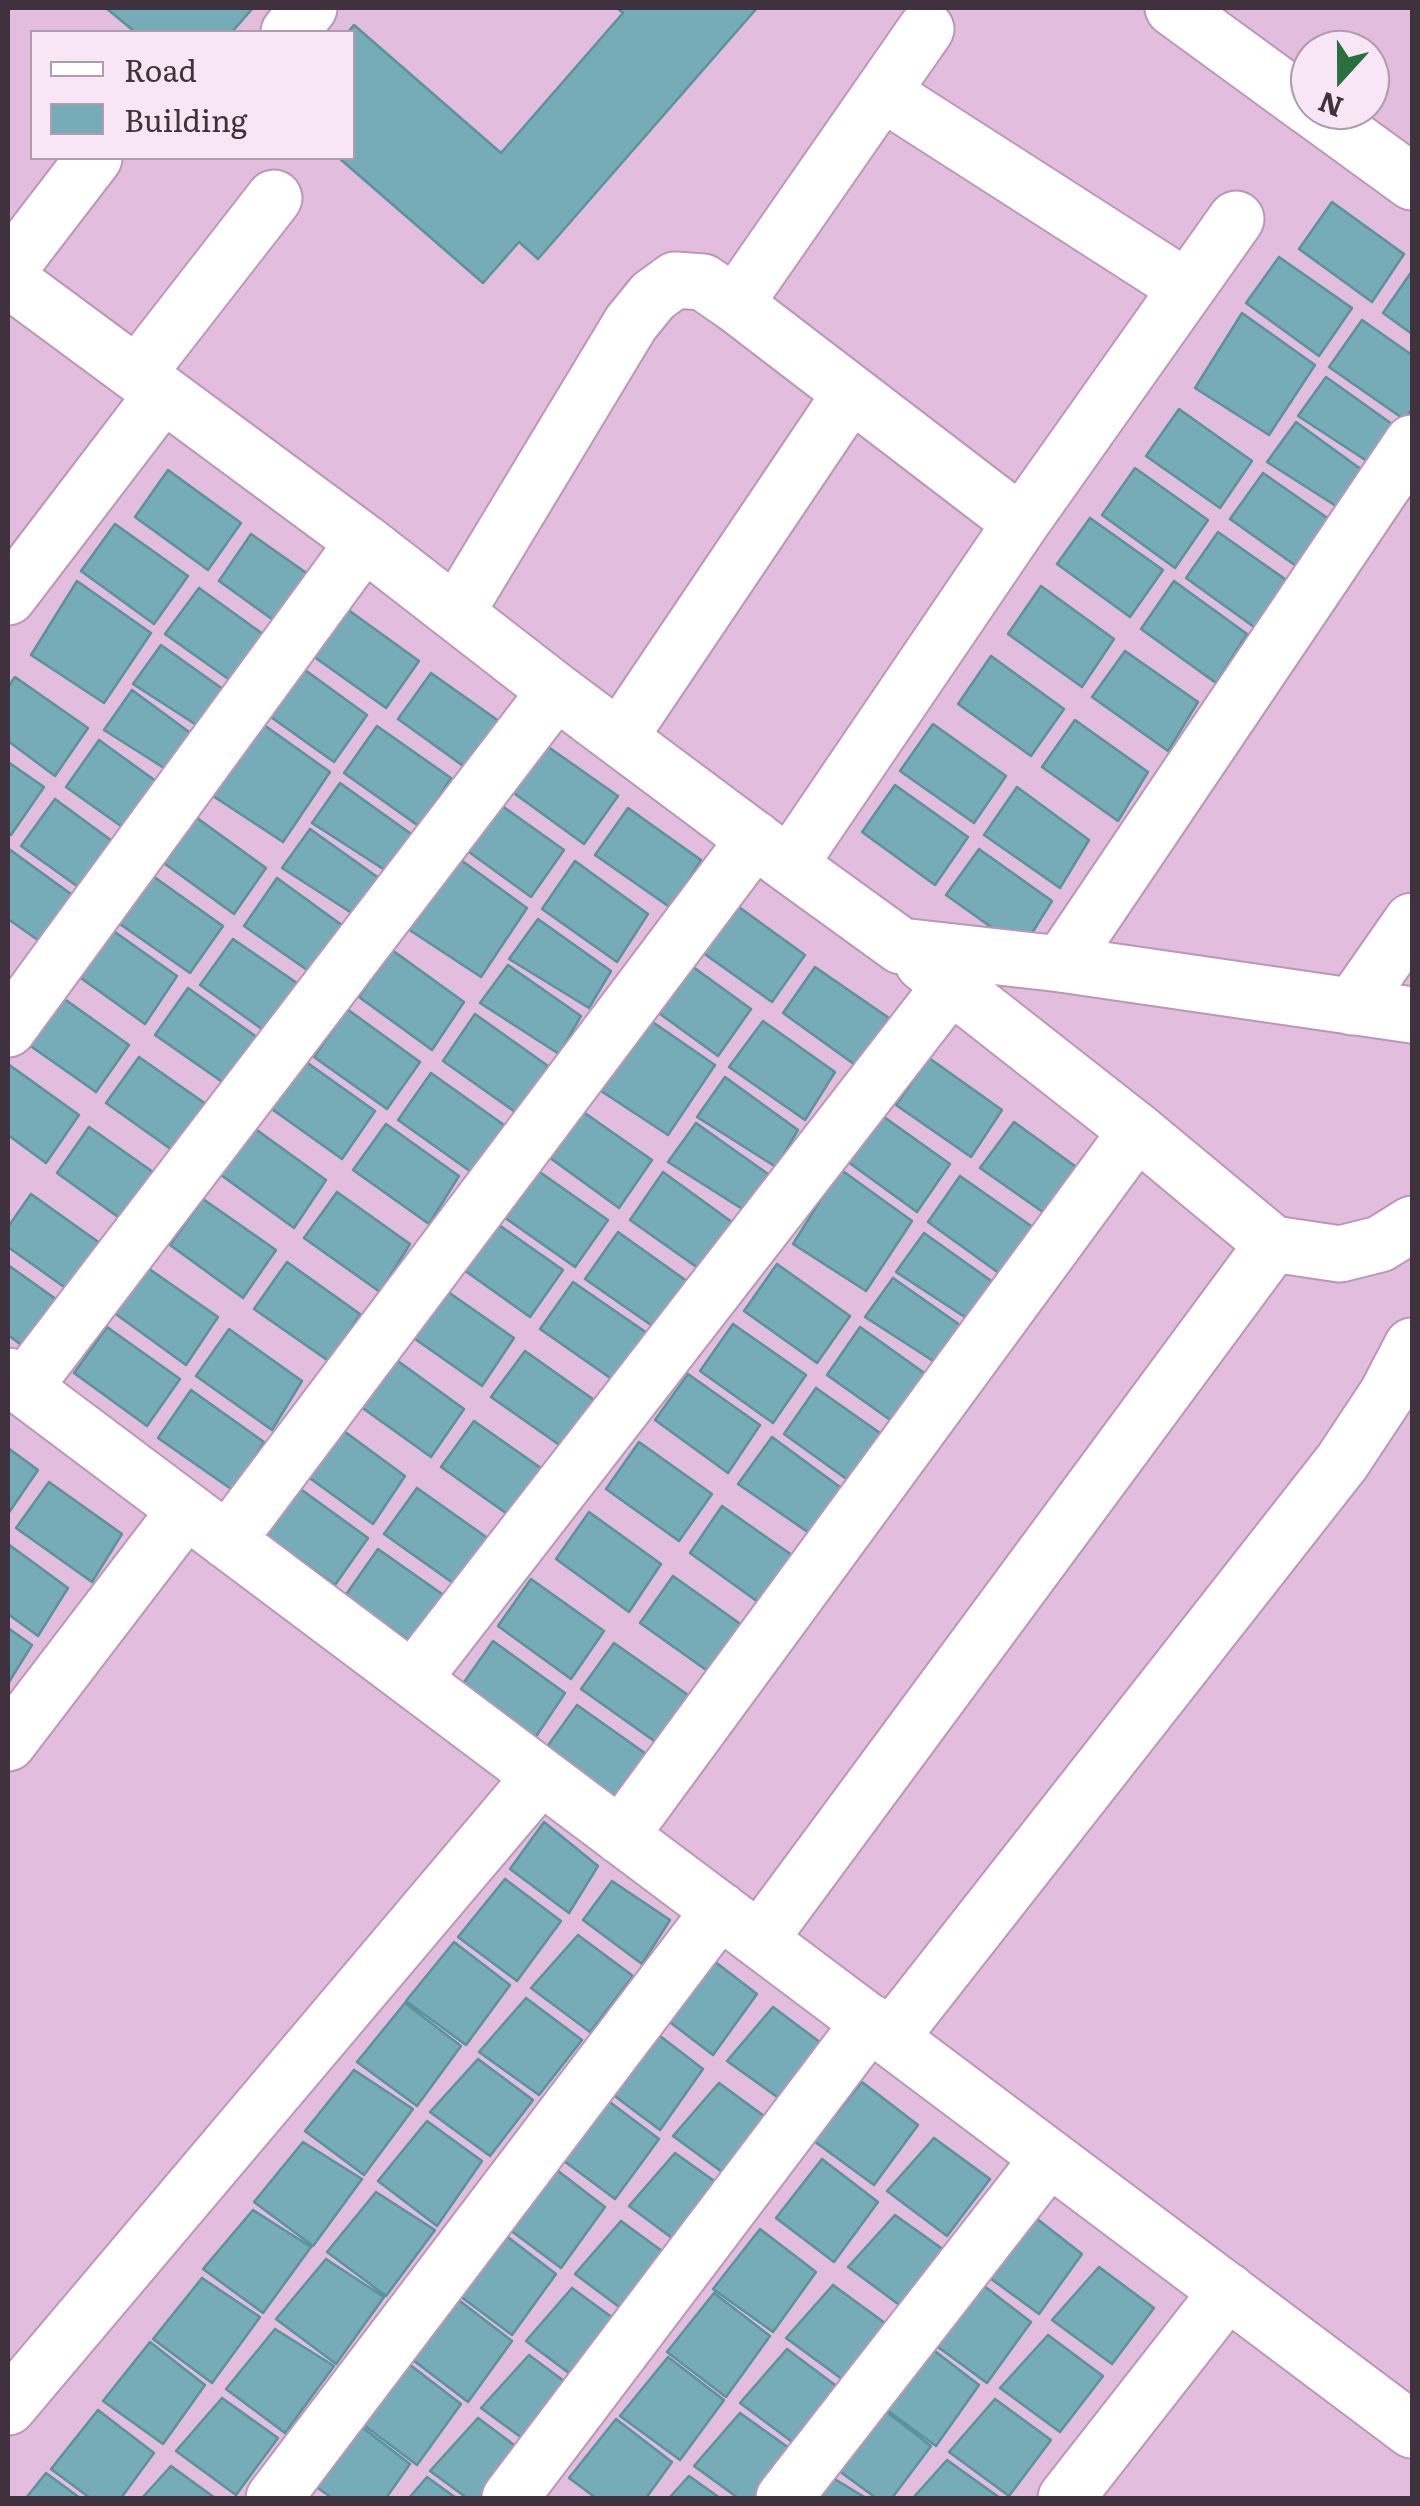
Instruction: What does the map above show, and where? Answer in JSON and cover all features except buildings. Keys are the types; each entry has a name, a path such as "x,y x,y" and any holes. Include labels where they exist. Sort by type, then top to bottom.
{"street":[{"path":"291,30 309,8"},
{"path":"1173,8 1232,24 1290,86"},
{"path":"735,304 926,29"},
{"path":"882,93 1187,288"},
{"path":"1341,130 1412,182"},
{"path":"93,160 13,292 150,384 901,946 1273,1244 1340,1254 1380,1244 1412,1224"},
{"path":"8,597 274,198"},
{"path":"8,1743 207,1525 772,852 1020,522 1236,219"},
{"path":"456,613 632,323 653,296 674,280 702,282 735,304 1020,522"},
{"path":"619,738 851,393"},
{"path":"1062,964 1412,443"},
{"path":"8,1028 364,542"},
{"path":"556,691 15,1382 1412,2430"},
{"path":"1352,1007 1412,921"},
{"path":"901,946 1062,964 1412,1015"},
{"path":"412,1680 951,986"},
{"path":"620,1836 1136,1131"},
{"path":"274,2498 740,1925 1273,1244"},
{"path":"510,2498 880,2030 1342,1462 1387,1394 1412,1346"},
{"path":"8,2407 541,1776"},
{"path":"784,2498 1049,2158"},
{"path":"1066,2498 1228,2291"}]}
